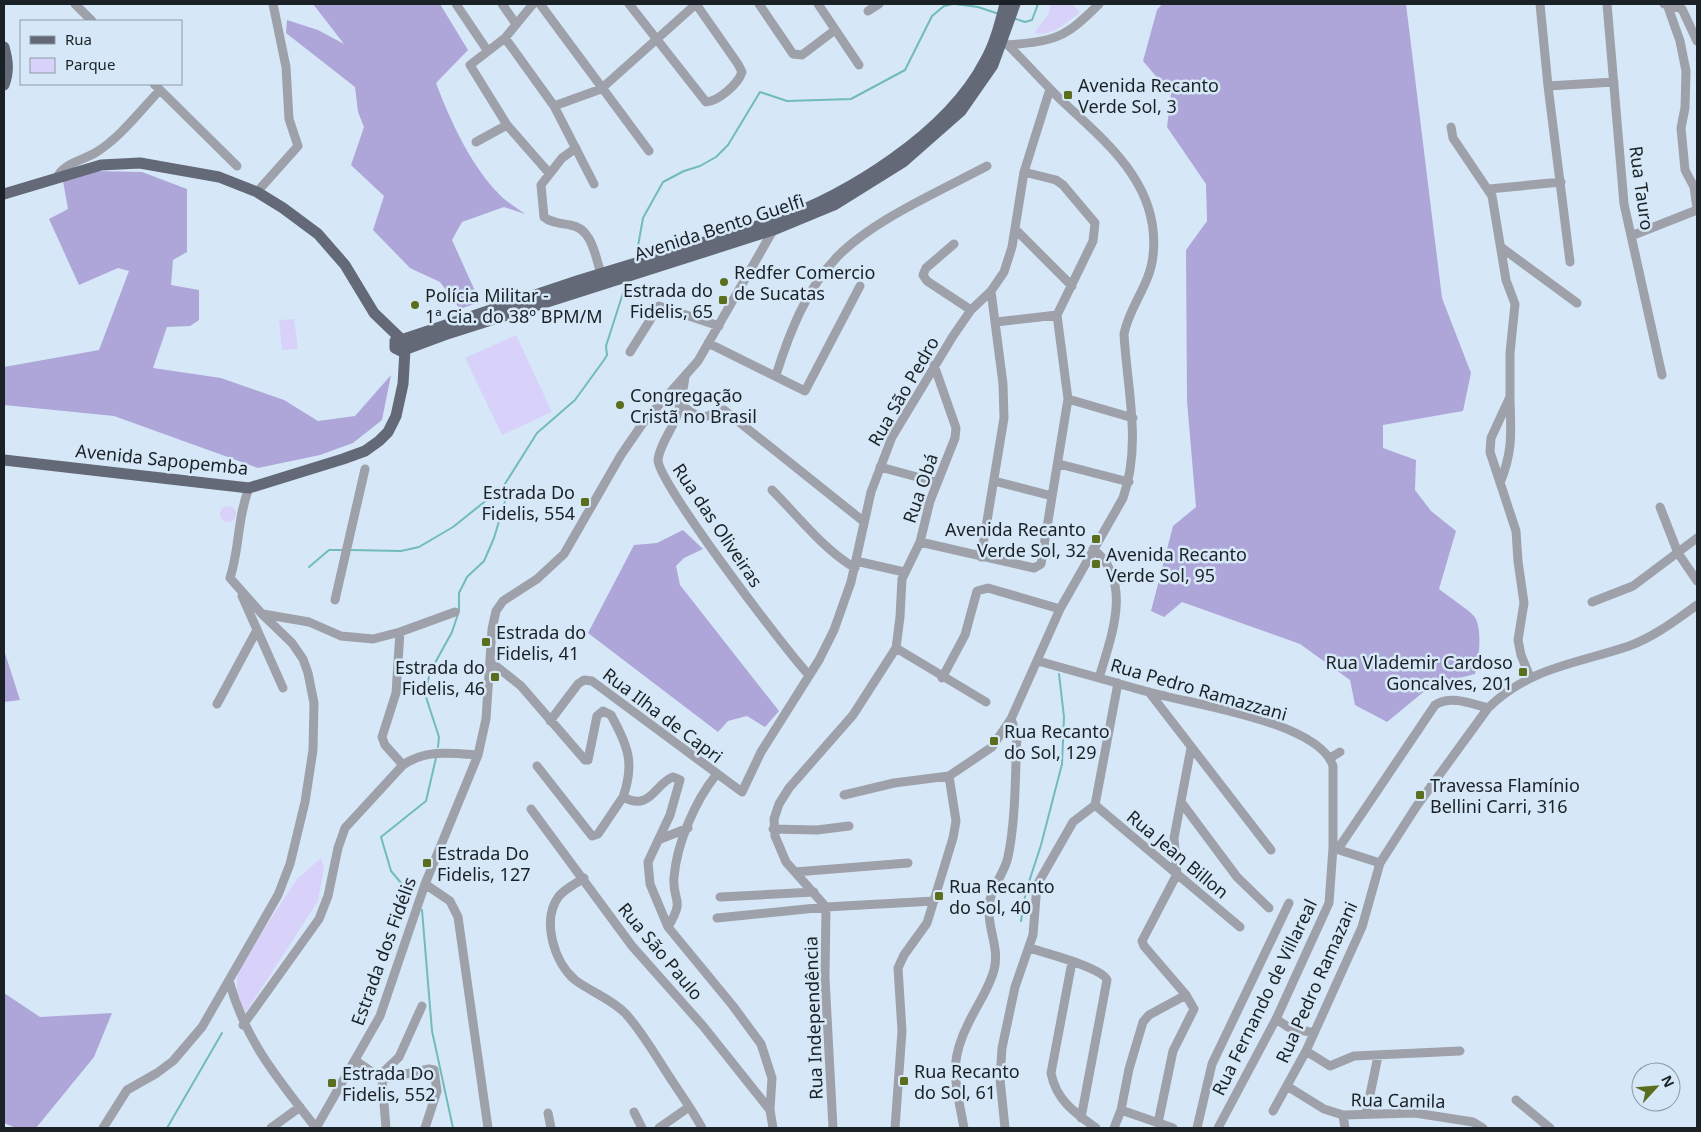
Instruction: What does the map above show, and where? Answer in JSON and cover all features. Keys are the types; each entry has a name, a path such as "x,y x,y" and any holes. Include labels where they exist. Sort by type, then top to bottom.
{"main road":[{"name":"Avenida Bento Guelfi","path":"401,345 651,263 775,225 866,176 944,117 975,79 986,60 1002,41 1005,4"},
{"name":"Avenida Bento Guelfi","path":"1004,24 1015,4"},
{"path":"4,48 8,60 7,77 4,85"},
{"path":"4,194 101,165 140,163 219,177 257,192 283,208 318,234 344,265 365,301 401,345"},
{"name":"Avenida Bento Guelfi","path":"401,345 601,274 624,272"},
{"name":"Avenida Sapopemba","path":"4,460 249,488 343,459 374,445 384,437 394,423 400,398 401,345"}],"street":[{"path":"75,4 91,20"},
{"path":"257,192 298,146 289,119 286,67 274,4"},
{"path":"456,4 487,50"},
{"path":"502,4 516,24"},
{"path":"533,4 505,38 470,65 506,125 549,173"},
{"path":"540,4 601,89 649,151"},
{"path":"554,106 601,89 656,38 696,4 738,64 742,72 740,79 713,102 706,102 656,38 629,4"},
{"path":"759,4 793,54 802,55 835,30"},
{"path":"818,4 859,65"},
{"path":"868,11 879,4"},
{"path":"1540,4 1548,86 1570,262"},
{"name":"Rua Tauro","path":"1607,4 1624,204 1662,375"},
{"path":"1002,41 1058,38 1068,32 1094,5"},
{"path":"1631,236 1697,209 1694,186 1685,170 1682,137 1686,71 1680,41 1666,5 1685,6 1697,41"},
{"path":"505,38 554,106 594,184"},
{"path":"844,795 894,783 950,776 992,747 1011,719 1060,609 1123,498 1129,482 1133,418 1124,334 1126,325 1143,290 1153,258 1154,242 1143,192 1126,164 1002,41"},
{"path":"1548,86 1614,82"},
{"path":"57,178 63,170 95,153 112,140 157,87 237,166"},
{"name":"Rua São Pedro","path":"742,792 761,752 809,675 834,630 856,564 864,522 880,467 892,437 934,365 971,310 991,291 1004,272 1015,229 1024,172 1050,89"},
{"path":"476,142 506,125"},
{"path":"1451,128 1453,138 1489,189 1495,208 1506,280 1515,304 1510,361 1512,445 1508,465 1500,483"},
{"path":"576,148 562,158 541,185 544,217 549,222 577,226 587,232 601,274"},
{"path":"776,375 788,341 807,298 835,259 878,226 987,166"},
{"path":"920,542 1034,568 1041,564 1059,464 1068,399 1058,316 1093,241 1095,224 1063,185 1056,180 1024,172"},
{"path":"1489,189 1561,182"},
{"name":"Estrada dos Fidélis","path":"316,1128 356,1061 387,1000 425,884 478,756 486,719 493,622 499,605 536,579 564,554 643,423 656,405 686,377 719,326 775,225"},
{"path":"1015,229 1072,286"},
{"path":"954,244 926,268 923,276 927,281 971,310"},
{"path":"1502,248 1577,303"},
{"path":"708,343 805,391 860,286"},
{"path":"981,557 1004,418 1003,384 991,291"},
{"path":"630,352 659,306 719,326"},
{"path":"996,322 1058,316"},
{"name":"Rua Obá","path":"904,572 920,542 936,482 955,438 956,428 934,365"},
{"name":"Rua das Oliveiras","path":"686,377 680,404 659,455 658,461 664,477 772,632 809,675"},
{"path":"1510,397 1490,445 1491,459 1516,531 1524,602 1518,640 1530,677"},
{"path":"1068,399 1133,418"},
{"path":"680,404 695,415 704,418 719,410 724,410 864,522"},
{"path":"1059,464 1129,482"},
{"path":"880,467 936,482"},
{"path":"335,600 365,469"},
{"path":"994,481 1052,496"},
{"path":"103,1128 126,1090 157,1073 182,1052 202,1027 278,895 290,864 305,802 314,750 314,703 308,673 303,659 292,643 262,614 230,578 237,554 242,506 249,488"},
{"path":"772,490 805,522 827,549 856,564 904,572 896,648 853,715 789,788 779,804 774,819 778,848 786,862 826,907"},
{"path":"1660,507 1678,552 1697,581"},
{"path":"1592,602 1633,586 1697,538"},
{"name":"Rua Pedro Ramazzani","path":"1093,548 1111,570 1115,581 1117,597 1113,629 1099,678 1272,723 1313,744 1330,758"},
{"path":"942,678 965,635 977,592 980,589 988,588 1060,609"},
{"path":"239,589 283,688"},
{"name":"Rua Pedro Ramazani","path":"1273,1111 1306,1051 1362,928 1380,863 1416,807 1488,708 1502,695 1530,677 1644,639 1697,605"},
{"path":"262,614 309,622 350,638 373,639 400,632 455,612"},
{"path":"217,704 258,630"},
{"path":"400,632 396,693 382,737 385,745 403,765"},
{"path":"896,648 942,678 986,702"},
{"path":"1038,661 1099,678"},
{"path":"491,662 521,686 550,722 587,760 591,754 597,716 603,711 611,715 630,766 630,775 623,797 598,834 592,836 537,766"},
{"name":"Rua Ilha de Capri","path":"550,722 578,684 588,680 650,722 742,792"},
{"path":"1005,1128 1000,1079 1002,1048 1015,987 1030,948 1035,896 1041,876 1074,822 1095,805 1118,683"},
{"path":"1149,692 1271,850"},
{"path":"1380,863 1336,849 1430,709 1441,701 1447,700 1456,700 1488,708"},
{"path":"964,1128 954,1081 954,1068 958,1048 968,1023 990,982 996,962 989,905 994,887 1006,863 1010,843 1017,736 1011,719"},
{"path":"1158,1123 1173,1051 1193,1013 1192,1004 1186,995 1143,944 1144,936 1176,874 1174,838 1191,748"},
{"path":"243,1025 319,919 328,896 338,848 345,828 403,765 421,755 438,752 478,756"},
{"path":"1330,758 1340,752"},
{"name":"Rua Fernando de Villareal","path":"1218,1128 1276,1019 1329,903 1336,849 1334,774 1330,758"},
{"path":"668,927 678,906 674,876 688,828 708,784 716,774"},
{"path":"895,1128 902,1031 898,968 904,955 924,931 953,838 956,821 950,776"},
{"path":"623,797 633,800 649,798 669,779 674,777 680,780 670,815 651,850 648,871 656,902 668,927 733,1006 761,1044 772,1078 770,1110 773,1128"},
{"path":"1181,802 1237,877 1269,908"},
{"name":"Rua Jean Billon","path":"1095,805 1240,927"},
{"name":"Rua São Paulo","path":"532,809 632,946 703,1026 770,1110"},
{"path":"774,829 817,830 849,826"},
{"path":"658,840 688,828"},
{"path":"795,872 908,863"},
{"path":"584,878 558,898 552,912 550,929 556,952 564,968 574,978 616,1005 626,1014 640,1032 702,1128"},
{"path":"425,884 450,901 458,917 488,1128"},
{"path":"720,897 814,892"},
{"path":"717,918 826,907 934,901"},
{"path":"1197,1128 1212,1064 1288,903"},
{"name":"Rua Independência","path":"826,907 825,978 833,1128"},
{"path":"1030,948 1104,974 1107,980 1081,1118"},
{"path":"1072,962 1051,1073 1054,1086 1061,1100 1081,1118 1096,1128"},
{"path":"229,981 243,1025 257,1049 316,1128"},
{"path":"1114,1128 1121,1110 1128,1069 1143,1022 1149,1015 1186,995"},
{"path":"386,1128 380,1078 399,1056 422,1006"},
{"path":"1276,1019 1288,1027 1314,1033"},
{"path":"1306,1051 1330,1066 1349,1057 1460,1051"},
{"path":"1366,1114 1378,1056"},
{"path":"356,1061 380,1078 429,1069 434,1070 437,1091 425,1128"},
{"name":"Rua Camila","path":"1287,1086 1324,1109 1343,1115 1426,1114 1473,1122 1483,1128"},
{"path":"1516,1100 1550,1128"},
{"path":"271,1128 300,1107"},
{"path":"659,1128 689,1107"},
{"path":"1121,1110 1173,1128"},
{"path":"634,1112 642,1128"},
{"path":"548,1113 551,1128"},
{"path":"1343,1115 1346,1128"}],"green space":[{"path":"1051,4 1072,4 1080,12 1053,31 1041,34 1034,33 1048,15"},
{"path":"294,319 298,349 282,350 279,320"},
{"path":"516,335 552,412 502,435 465,358"},
{"path":"225,506 231,506 236,511 234,520 225,522 220,517 220,511"},
{"path":"321,858 324,868 318,901 246,1012 237,989 237,977 241,964 297,879"}],"shaded area":[{"path":"313,4 440,4 468,50 436,83 454,126 478,169 501,196 525,214 504,207 462,222 452,240 480,302 460,309 440,282 410,268 373,230 384,196 351,165 364,127 358,112 355,87 286,33 287,20 318,30 344,44"},
{"path":"1162,4 1406,4 1442,298 1471,373 1463,411 1383,425 1383,448 1416,460 1415,490 1431,511 1456,531 1439,589 1474,616 1479,628 1479,645 1475,674 1432,685 1387,722 1355,705 1350,680 1300,644 1182,602 1164,617 1151,611 1173,526 1196,507 1187,401 1186,250 1207,221 1206,184 1167,127 1171,94 1143,61 1157,10"},
{"path":"95,171 142,172 187,189 187,252 173,260 171,285 199,290 199,320 190,326 167,327 153,368 221,378 284,400 318,421 355,416 391,375 382,420 353,443 320,455 258,468 114,416 4,405 4,367 99,350 129,271 118,268 79,285 49,219 68,209 63,181"},
{"path":"683,530 703,549 684,558 676,566 680,585 779,711 765,727 747,716 728,721 718,732 588,633 634,545 657,543"},
{"path":"4,650 20,700 4,702"},
{"path":"4,993 40,1017 112,1013 94,1057 36,1128 16,1128 4,1123"}],"waterway":[{"path":"638,246 643,218 663,182 716,157 728,145 760,92 787,101 851,99 905,70 932,16 944,6 953,4"},
{"path":"955,4 978,7 999,14"},
{"path":"1013,18 1025,22 1032,20 1038,4"},
{"path":"350,550 401,551 419,547 453,527 503,487 537,433 575,400 604,360 607,355 606,346 624,290"},
{"path":"438,747 439,737 425,694 430,672 452,632 459,611 459,593 467,577 484,561 494,538 506,498 505,484"},
{"path":"309,567 329,550 343,550"},
{"path":"1021,921 1026,891 1041,845 1062,764 1064,717 1059,674"},
{"path":"407,890 391,871 381,837 426,801 436,758"},
{"path":"422,910 432,1031 453,1128"},
{"path":"167,1128 222,1033"}],"place":[{"name":"Avenida Recanto Verde Sol, 3","path":"1068,95"},
{"name":"Redfer Comercio de Sucatas","path":"724,282"},
{"name":"Estrada do Fidelis, 65","path":"723,300"},
{"name":"Polícia Militar - 1ª Cia. do 38º BPM/M","path":"415,305"},
{"name":"Congregação Cristã no Brasil","path":"620,405"},
{"name":"Estrada Do Fidelis, 554","path":"585,502"},
{"name":"Avenida Recanto Verde Sol, 32","path":"1096,539"},
{"name":"Avenida Recanto Verde Sol, 95","path":"1096,564"},
{"name":"Estrada do Fidelis, 41","path":"486,642"},
{"name":"Rua Vlademir Cardoso Goncalves, 201","path":"1523,672"},
{"name":"Estrada do Fidelis, 46","path":"495,677"},
{"name":"Rua Recanto do Sol, 129","path":"994,741"},
{"name":"Travessa Flamínio Bellini Carri, 316","path":"1420,795"},
{"name":"Estrada Do Fidelis, 127","path":"427,863"},
{"name":"Rua Recanto do Sol, 40","path":"939,896"},
{"name":"Rua Recanto do Sol, 61","path":"904,1081"},
{"name":"Estrada Do Fidelis, 552","path":"332,1083"}]}
